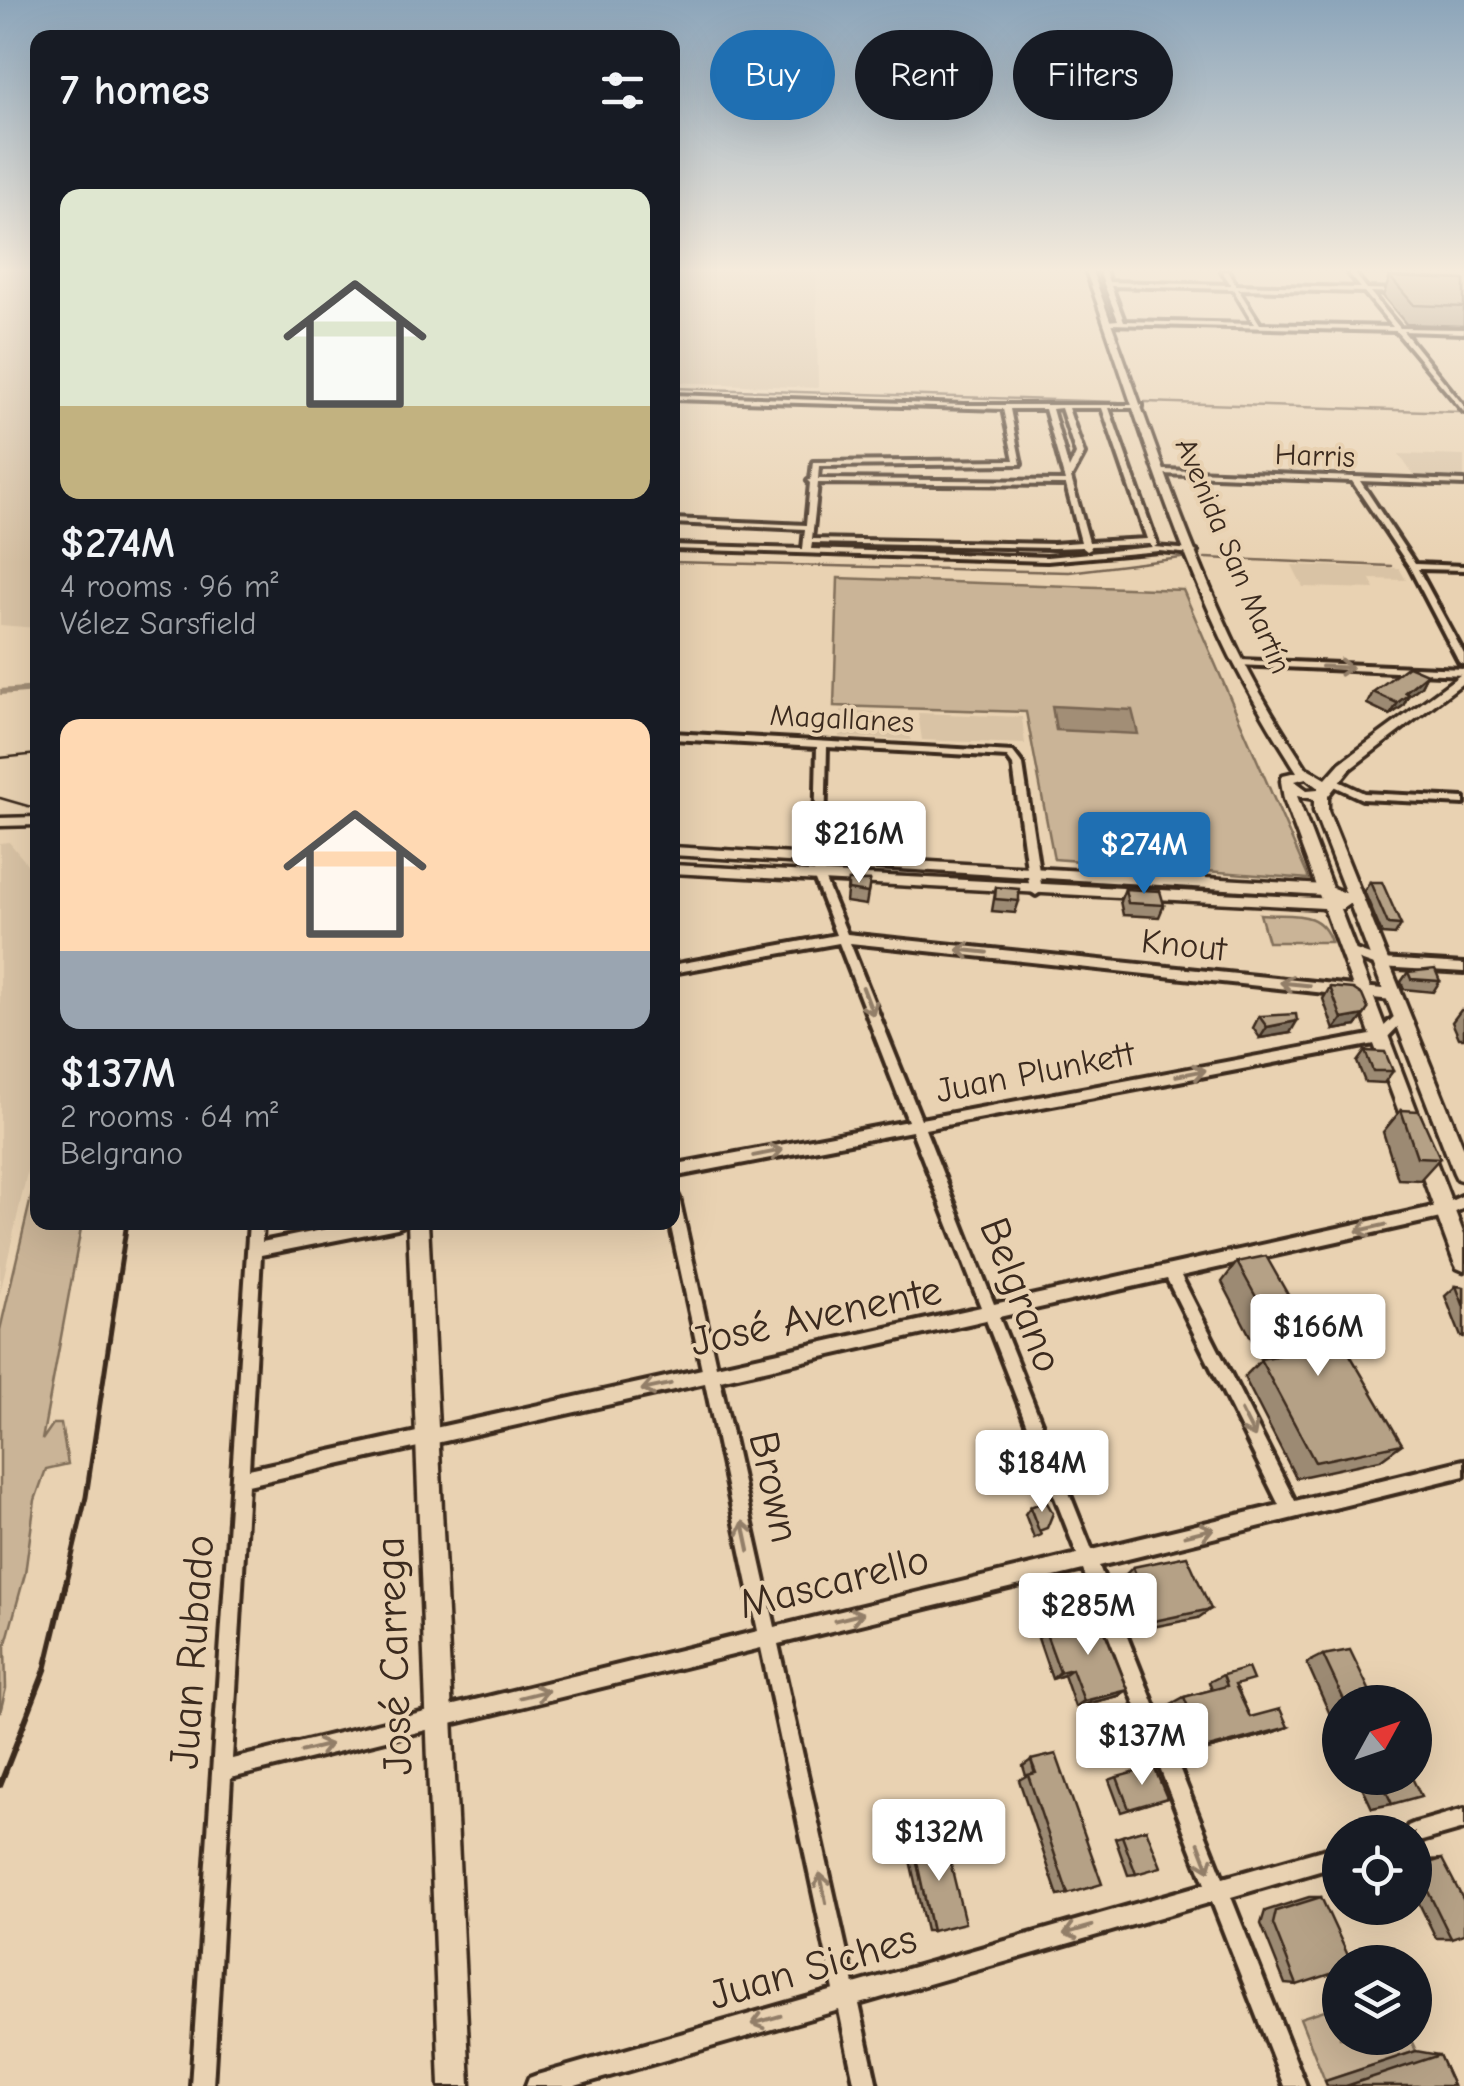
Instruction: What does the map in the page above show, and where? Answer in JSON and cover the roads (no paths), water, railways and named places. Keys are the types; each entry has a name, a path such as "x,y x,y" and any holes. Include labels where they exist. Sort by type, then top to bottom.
{"main road":[{"path":"1464,674 1346,766 1326,788 1319,805 1464,1173"},
{"path":"1297,776 1346,766"},
{"path":"1297,776 1322,779 1326,788"},
{"path":"1297,776 1299,792 1326,788"},
{"name":"Avenida San Martín","path":"1297,776 1328,898 1464,1262"},
{"name":"José Carrega","path":"418,1230 455,2086"}],"street":[{"name":"Avenida San Martín","path":"1126,368 1193,552 1240,663 1286,747 1297,776"},
{"path":"1430,368 1464,410"},
{"path":"680,398 1140,406"},
{"path":"807,546 813,466 823,462 1018,462 1006,406"},
{"path":"1048,406 1090,557"},
{"path":"1064,406 1080,454 1069,481"},
{"path":"1105,406 1153,545"},
{"name":"Harris","path":"1164,472 1464,483"},
{"path":"1355,480 1413,566 1464,662"},
{"path":"812,481 1069,481"},
{"path":"680,521 808,527"},
{"path":"680,547 1086,544 1153,545 1193,552"},
{"path":"807,546 1090,557 1153,545"},
{"path":"1413,566 1464,568"},
{"path":"1240,663 1464,674"},
{"name":"Magallanes","path":"680,736 1010,754 1018,765 1034,873"},
{"name":"Belgrano","path":"822,743 818,869 1295,2086"},
{"path":"1326,788 1362,796 1464,801"},
{"path":"0,822 30,821"},
{"path":"680,852 1036,891 1328,898"},
{"path":"680,869 1034,873 1356,902"},
{"path":"1034,873 1036,891"},
{"name":"Knout","path":"680,968 844,938 1392,994"},
{"path":"1347,951 1380,964 1464,968"},
{"path":"1380,1038 1401,1017"},
{"name":"Juan Plunkett","path":"680,1169 1380,1038"},
{"name":"José Avenente","path":"240,1480 1444,1212 1464,1201"},
{"name":"Juan Rubado","path":"202,2086 255,1230"},
{"path":"254,1250 356,1230"},
{"name":"Brown","path":"679,1230 866,2086"},
{"path":"1172,1274 1291,1510"},
{"name":"Mascarello","path":"222,1771 1464,1468"},
{"path":"1432,1828 1464,1819"},
{"name":"Juan Siches","path":"537,2086 1322,1860"}],"waterway":[{"path":"680,388 1118,402"},
{"path":"1145,402 1459,412"},
{"path":"680,562 1069,572 1189,557"},
{"path":"1205,558 1391,566"},
{"path":"0,692 30,690"}],"railway":[{"path":"0,758 30,755"},
{"path":"0,798 30,807"},
{"path":"65,1586 86,1497 126,1230"},
{"path":"0,1785 45,1670 66,1583"}]}
